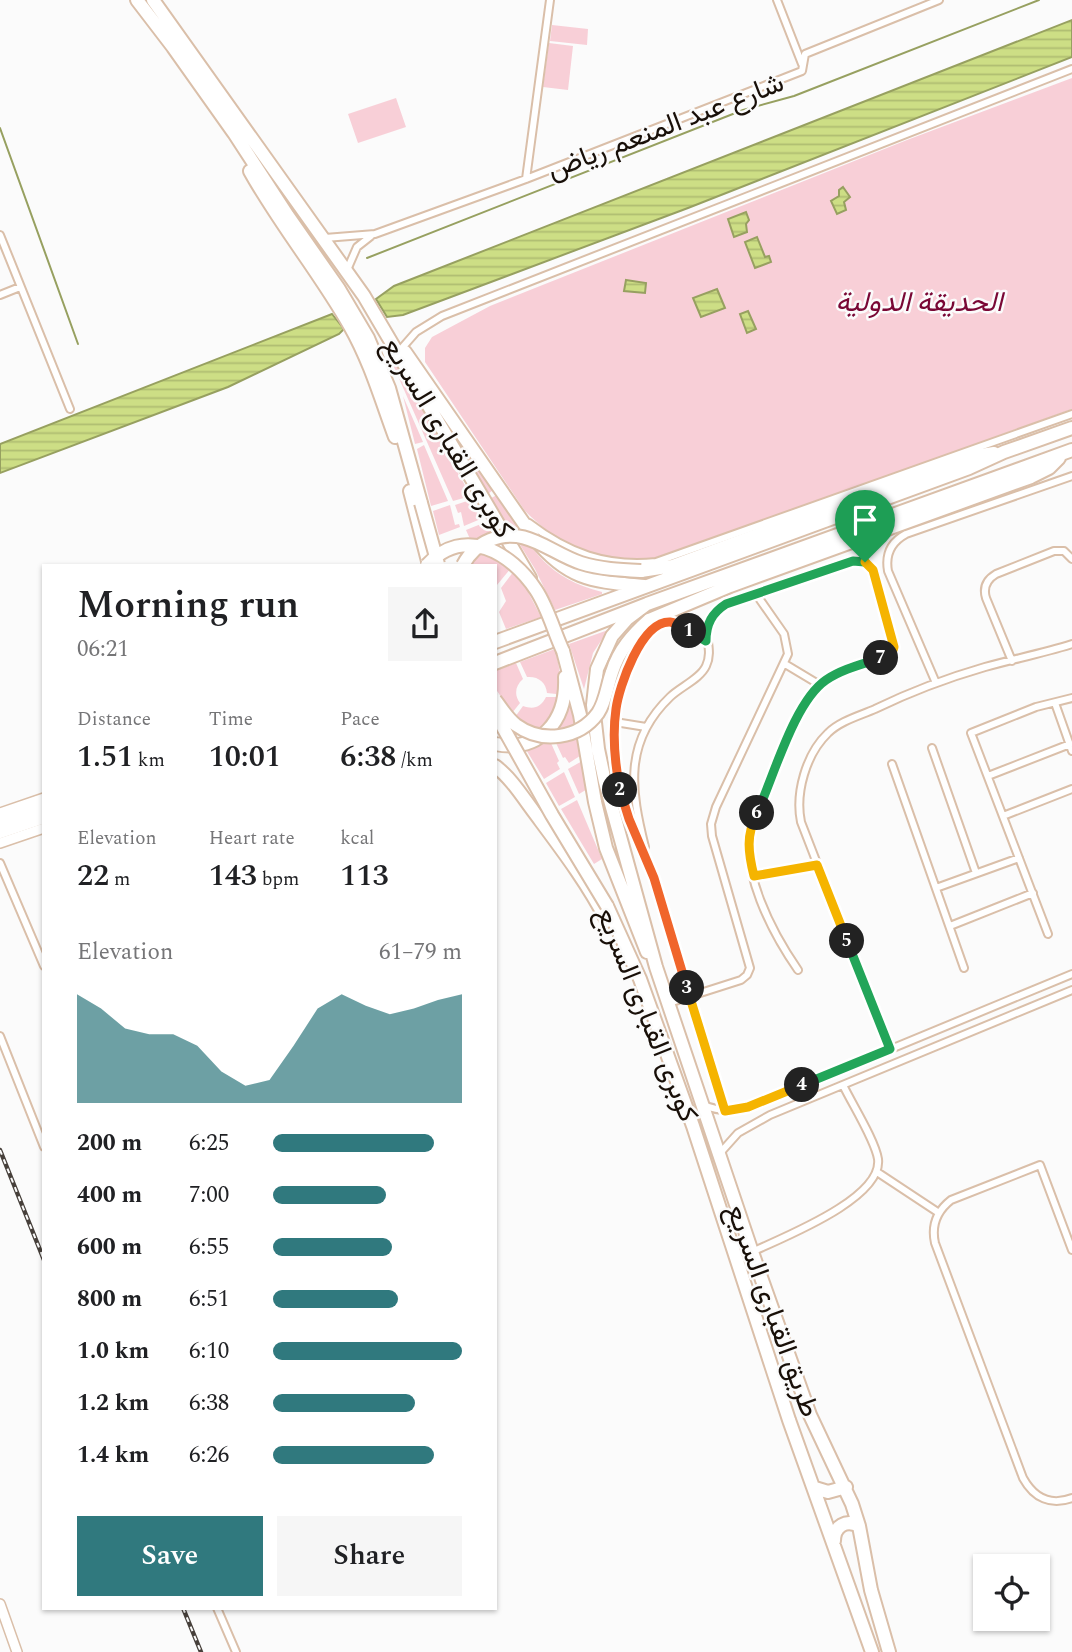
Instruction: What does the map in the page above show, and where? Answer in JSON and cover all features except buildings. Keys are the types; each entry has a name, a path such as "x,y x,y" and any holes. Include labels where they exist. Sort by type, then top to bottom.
{"highway":[{"path":"137,0 234,132 242,158 271,209 344,315 365,355 400,452 428,564"},
{"name":"كوبرى القبارى السريع","path":"153,0 347,270 381,323 537,591 563,651 580,715 601,828 640,937 656,967"},
{"name":"كوبرى القبارى السريع","path":"234,132 339,289 368,338 388,388 438,564"},
{"path":"381,323 402,348 550,557 565,568 594,581 648,587"},
{"path":"497,641 1072,428"},
{"path":"464,564 481,545 511,535 539,541 581,563 640,571 673,566 969,457 1004,452"},
{"path":"497,703 509,719 529,732 549,737 572,733 586,725 597,714 616,661 633,634 661,613 1031,477 1055,464 1067,453"},
{"path":"497,662 647,604 1067,453"},
{"path":"429,564 453,548 482,546 506,558 537,591"},
{"path":"647,604 619,627 606,646 594,681 593,705 598,749 614,819 656,967"},
{"path":"497,744 510,746 530,742 554,724 565,697 563,651"},
{"name":"كوبرى القبارى السريع","path":"497,717 624,939 708,1172"},
{"path":"497,768 508,777 534,811 602,911 642,1008 694,1148 708,1172"},
{"path":"0,821 42,807"},
{"path":"0,832 42,818"},
{"name":"طريق القبارى السريع","path":"656,967 810,1415 846,1487 859,1526 871,1590 889,1652"},
{"name":"طريق القبارى السريع","path":"708,1172 789,1420 872,1652"},
{"path":"815,1488 828,1492 846,1487"},
{"path":"834,1542 835,1531 844,1524 854,1523 859,1526"}],"street":[{"path":"526,179 550,0"},
{"path":"778,0 803,69"},
{"name":"شارع عبد المنعم رياض","path":"323,238 338,239 375,234 526,179 764,87 803,69 805,54 939,0"},
{"path":"402,348 416,332 442,316 1072,69"},
{"name":"شارع عبد المنعم رياض","path":"347,270 351,255 357,247 375,234"},
{"path":"0,235 70,408"},
{"path":"0,258 8,255"},
{"path":"0,295 20,287"},
{"path":"518,515 556,542 582,555 610,562 656,562 1072,414"},
{"path":"936,683 888,571 887,558 892,546 906,534 1072,476"},
{"path":"1012,661 986,598 988,580 996,574 1054,551 1063,551 1072,559"},
{"path":"643,850 645,847 633,780 638,748 646,727 667,699 703,671 709,656 706,641 709,622 718,610 726,604 853,561 861,561 871,567 894,645 893,652 833,676 820,685 801,710 752,824 748,845 754,876 772,928 798,970"},
{"path":"668,1003 741,980 749,972 750,962 712,836 711,824 716,807 788,654 786,639 756,594"},
{"path":"706,641 670,622 648,635 637,650 624,677 616,710 615,751 621,795 659,892 725,1111"},
{"path":"890,1049 801,822 799,806 802,781 818,744 826,734 843,723 936,683 1072,643"},
{"path":"785,664 820,685"},
{"path":"1048,934 971,733 1036,707 1072,698"},
{"path":"988,776 1071,747 1055,703"},
{"path":"615,722 646,727"},
{"path":"932,748 976,873"},
{"path":"892,764 964,968"},
{"path":"1003,816 1072,789"},
{"path":"0,813 42,800"},
{"path":"0,843 42,829"},
{"path":"936,888 1019,858"},
{"path":"0,863 42,962"},
{"path":"754,876 817,865"},
{"path":"950,926 1032,893"},
{"path":"703,1105 725,1111 758,1104 1072,974"},
{"path":"720,1154 732,1137 750,1125 1072,990"},
{"path":"0,1035 42,1142"},
{"path":"752,1252 830,1213 870,1183 877,1172 876,1153 843,1085"},
{"path":"1072,1250 1040,1165 955,1198 939,1213 933,1231 935,1243 1027,1486 1041,1498 1059,1501 1072,1498"},
{"path":"877,1172 939,1213"},
{"path":"0,1604 18,1652"},
{"path":"218,1610 236,1652"}],"green space":[{"path":"552,25 588,29 587,45 550,41"},
{"path":"549,43 573,46 568,90 543,87"},
{"name":"الحديقة الدولية","path":"1072,78 1072,409 666,556 625,560 590,554 573,547 525,511 425,362 425,348 432,337 490,306 907,140"},
{"path":"396,98 406,127 358,143 348,114"},
{"path":"392,356 471,496 453,501 390,358"},
{"path":"403,396 423,442 415,444"},
{"path":"457,439 493,490 488,494 455,440"},
{"path":"424,445 448,501 431,506 417,449"},
{"path":"497,495 528,542 550,567 564,577 602,594 555,610 535,569 491,498"},
{"path":"473,499 483,518 464,526 461,512 458,513 455,505"},
{"path":"450,505 455,525 459,524 460,527 439,535 433,511"},
{"path":"486,522 492,534 481,541 470,539 466,530"},
{"path":"484,551 511,568 497,585 497,564 471,564"},
{"path":"514,571 541,617 506,629 499,612 506,601 501,588"},
{"path":"608,630 593,653 584,689 569,644"},
{"path":"555,649 561,683 558,703 554,712 538,730 515,717 523,706 537,707 546,697 556,697 556,694 547,693 545,686 538,679 527,677 520,662"},
{"path":"516,663 523,679 516,691 520,703 512,713 497,691 497,670"},
{"path":"571,691 579,725 554,732 564,716"},
{"path":"580,737 583,754 569,763 563,758 556,743"},
{"path":"551,743 560,769 544,779 525,748"},
{"path":"584,760 589,788 579,794 568,769"},
{"path":"564,772 575,797 559,806 546,783"},
{"path":"577,800 602,859 594,864 561,809"}],"shaded area":[{"path":"1072,20 1072,57 688,208 403,315 387,317 376,299 394,286"},
{"path":"843,187 850,197 844,202 846,210 837,214 831,201 839,196 839,190"},
{"path":"746,212 749,220 746,224 747,232 734,237 728,219"},
{"path":"757,237 765,257 769,256 771,262 755,268 745,242"},
{"path":"626,280 646,283 645,293 624,291"},
{"path":"717,289 725,308 701,317 693,298"},
{"path":"748,311 756,329 747,333 740,314"},
{"path":"332,314 344,329 339,334 228,387 0,473 0,444"}],"waterway":[{"path":"367,258 743,110 794,96 1039,0"},
{"path":"0,128 78,344"}],"railway":[{"path":"0,1150 42,1255"},
{"path":"184,1610 201,1652"}],"route":[{"path":"853,561 865,562 874,574 894,645 893,652 833,676 820,685 804,703 752,824 748,845 754,876 817,865 890,1049 758,1104 725,1111 654,878 621,795 615,737 616,710 621,688 642,642 663,624 673,623 706,641 711,618 726,604 853,561"}]}
